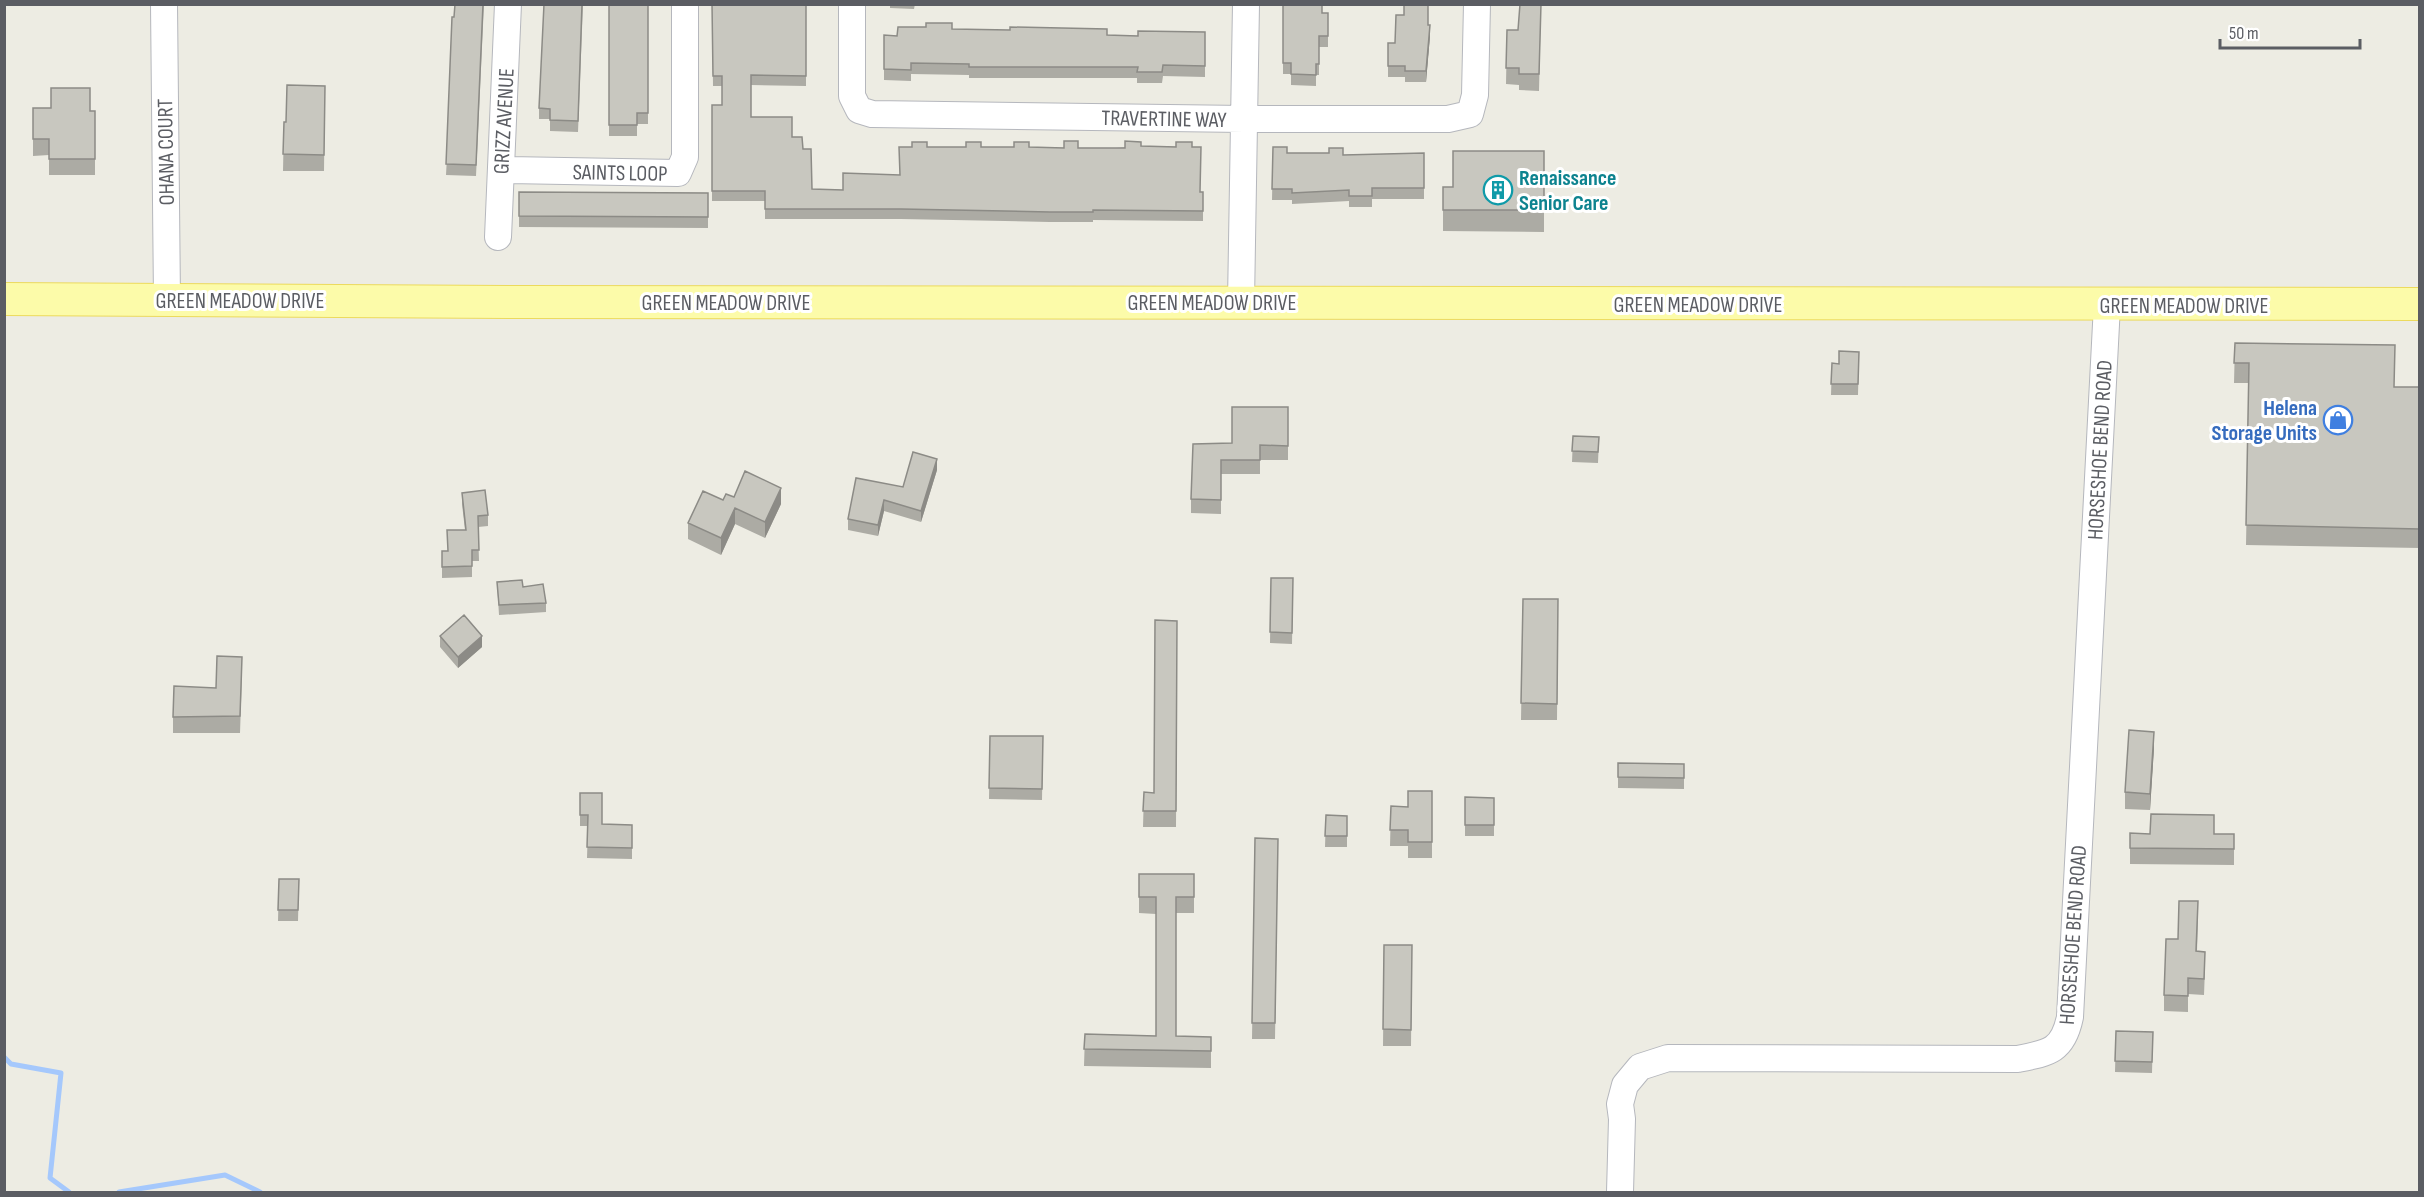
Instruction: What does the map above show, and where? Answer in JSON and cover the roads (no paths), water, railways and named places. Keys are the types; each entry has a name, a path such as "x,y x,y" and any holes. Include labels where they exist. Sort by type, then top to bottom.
{"main road":[{"name":"GREEN MEADOW DRIVE","path":"4,299 2420,304"}],"street":[{"name":"OHANA COURT","path":"164,4 167,300"},
{"name":"GRIZZ AVENUE","path":"498,237 508,4"},
{"name":"SAINTS LOOP","path":"501,170 678,173 685,157 685,4"},
{"name":"TRAVERTINE WAY","path":"852,4 852,96 858,110 872,114 1244,119 1448,119 1470,114 1475,95 1477,4"},
{"path":"1241,302 1246,4"},
{"name":"HORSESHOE BEND ROAD","path":"1620,1192 1622,1119 1620,1104 1625,1085 1640,1067 1668,1058 2017,1059 2057,1048 2067,1034 2070,1017 2107,305"}],"waterway":[{"path":"4,1057 11,1064 61,1073 50,1178 69,1192"},
{"path":"119,1192 225,1175 260,1192"}],"place":[{"name":"Renaissance Senior Care","path":"1498,190"},
{"name":"Helena Storage Units","path":"2338,420"}]}
